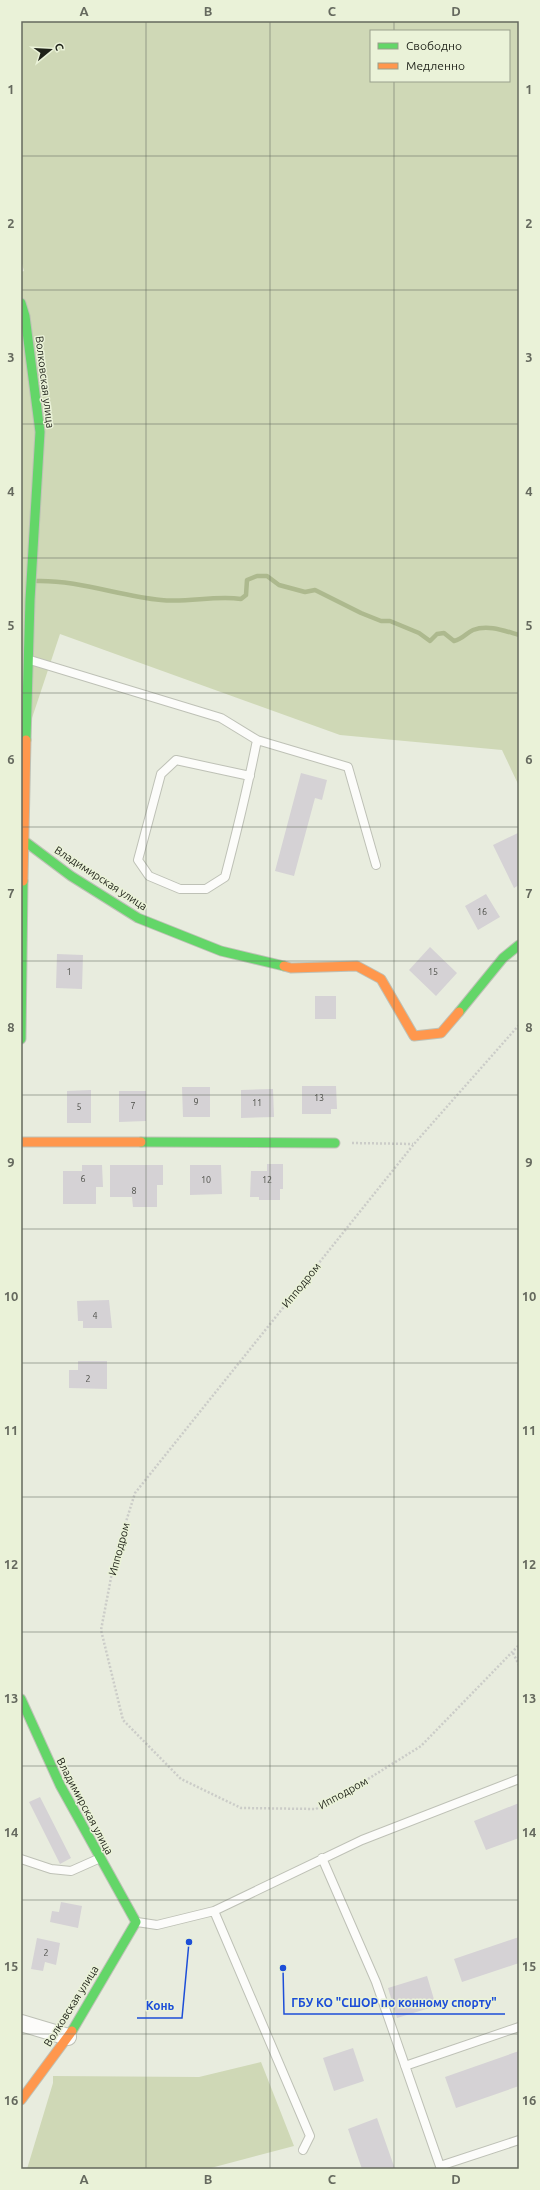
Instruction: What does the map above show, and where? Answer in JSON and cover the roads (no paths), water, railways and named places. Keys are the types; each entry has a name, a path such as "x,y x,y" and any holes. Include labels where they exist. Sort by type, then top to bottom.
{"street":[{"name":"Волковская улица","path":"21,303 25,316 40,432 30,592 30,660 23,840 21,1039"},
{"name":"Владимирская улица","path":"23,840 71,876 138,918 221,951 291,968 357,966 381,979 414,1036 441,1033 503,958 519,945"},
{"path":"21,1142 335,1143"},
{"name":"Владимирская улица","path":"21,1699 40,1747 99,1858 136,1922"},
{"name":"Волковская улица","path":"21,2100 68,2037 136,1922"},
{"path":"21,2023 68,2037"}],"lane":[{"path":"30,660 221,718 257,740 348,767 376,865"},
{"path":"250,776 176,760 161,774 138,860 149,876 180,889 206,889 225,877 250,776 257,740"},
{"path":"136,1922 156,1925 214,1911 362,1840 519,1780"},
{"path":"21,1859 51,1870 71,1871 99,1858"},
{"path":"322,1858 376,1982 441,2167 519,2140"},
{"path":"214,1911 310,2136 303,2150"},
{"path":"405,2066 519,2027"}],"waterway":[{"path":"37,581 68,583 146,598 181,601 221,598 241,599 246,595 247,580 257,576 267,576 279,585 305,592 315,590 361,613 381,621 390,621 419,633 430,641 437,634 444,633 454,641 479,628 496,629 519,635"}],"place":[{"name":"Конь","path":"189,1942"},
{"name":"ГБУ КО \"СШОР по конному спорту\"","path":"283,1968"}]}
